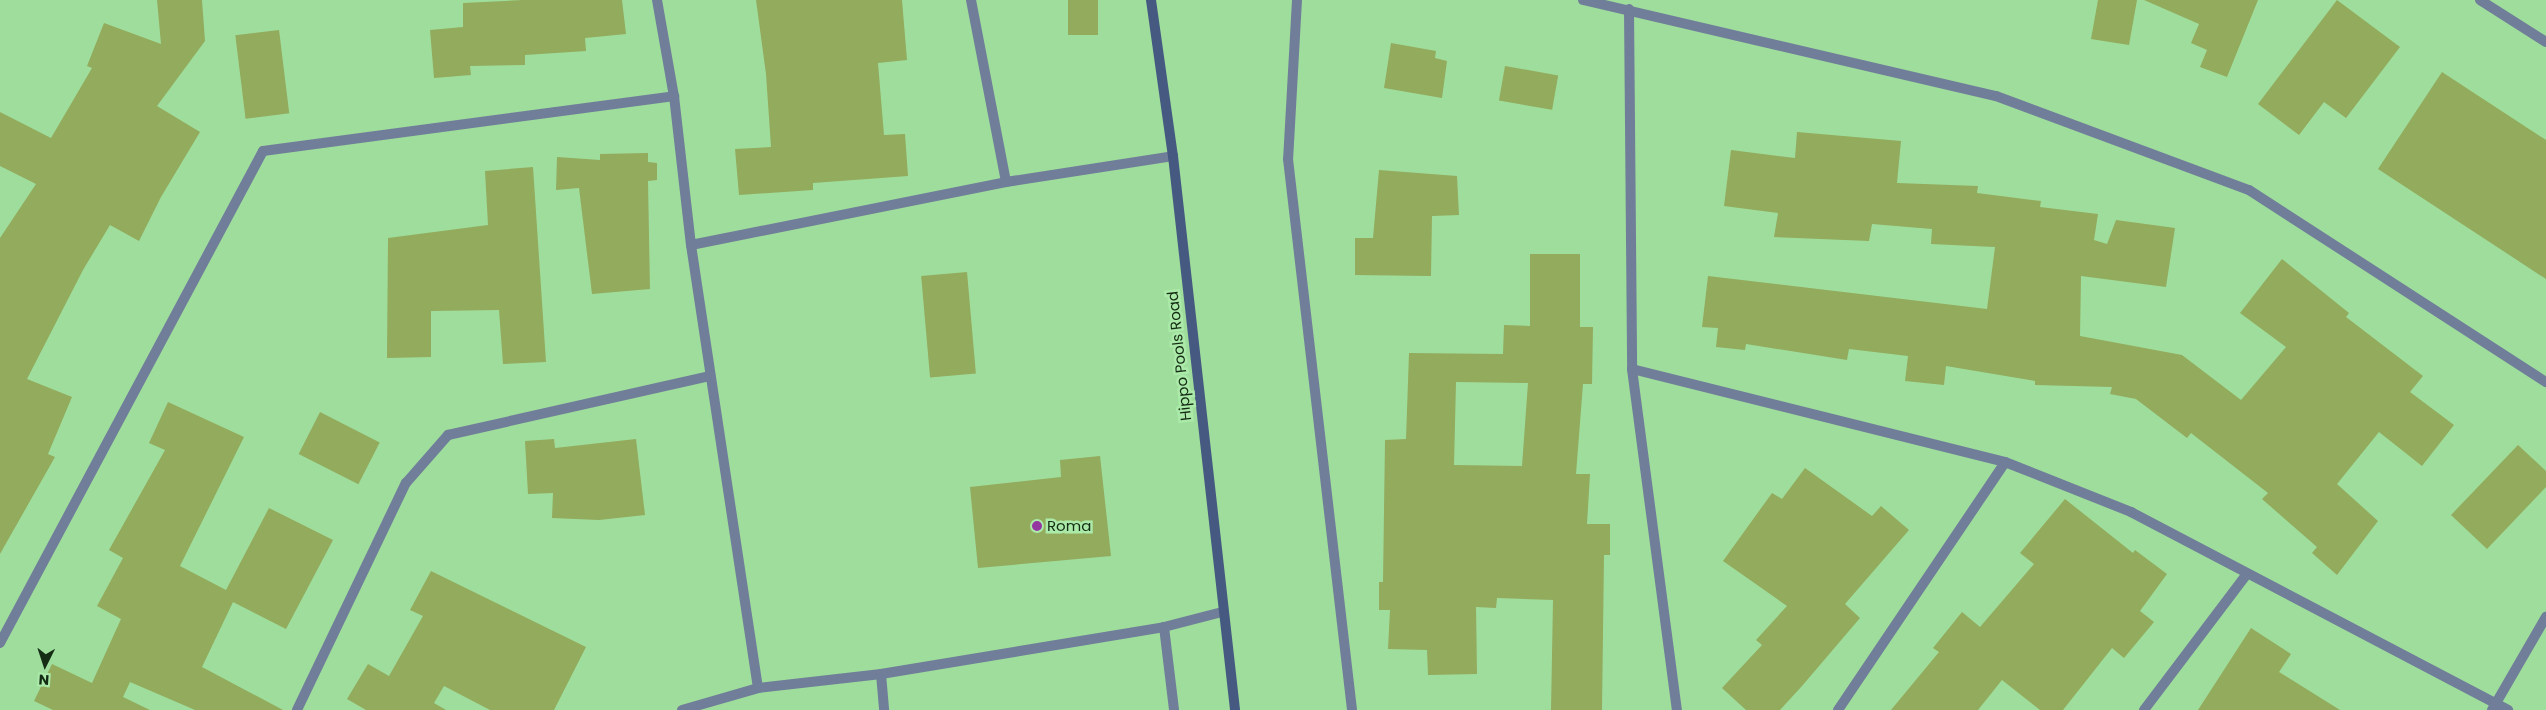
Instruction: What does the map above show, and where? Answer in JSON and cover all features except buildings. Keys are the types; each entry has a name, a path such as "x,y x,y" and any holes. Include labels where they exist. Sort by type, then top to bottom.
{"street":[{"path":"657,0 674,96 691,245 758,688"},
{"path":"971,0 1006,182"},
{"name":"Hippo Pools Road","path":"1151,0 1173,156 1222,612 1235,710"},
{"path":"1297,0 1288,159 1352,710"},
{"path":"1584,0 1996,96 2249,190 2546,382"},
{"path":"2479,0 2546,42"},
{"path":"1629,9 1632,369 1677,710"},
{"path":"0,643 263,151 674,96"},
{"path":"691,245 1006,182 1173,156"},
{"path":"1632,369 2005,462 2131,512 2494,706 2508,710"},
{"path":"297,710 406,482 448,434 710,376"},
{"path":"1838,710 2005,462"},
{"path":"2144,710 2247,574"},
{"path":"682,710 758,688 881,674 1164,627 1222,612"},
{"path":"2494,706 2546,617"},
{"path":"1164,627 1174,710"},
{"path":"881,674 884,710"}],"place":[{"name":"Roma","path":"1037,526"}]}
